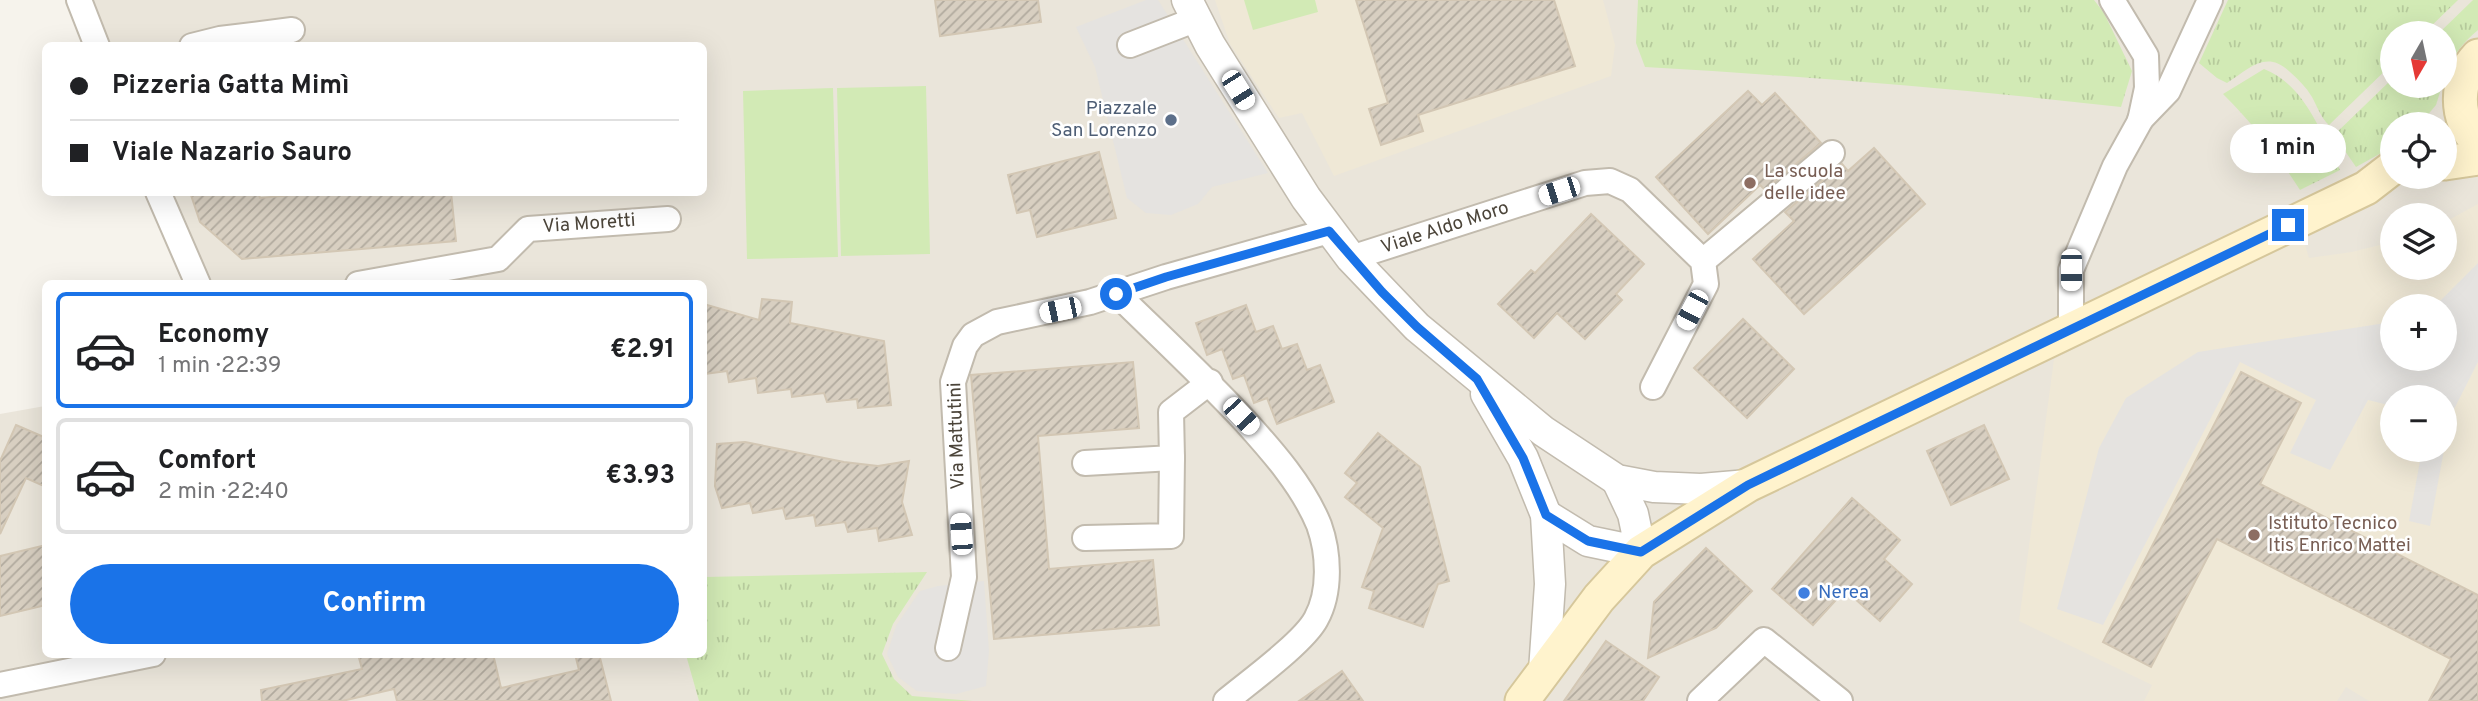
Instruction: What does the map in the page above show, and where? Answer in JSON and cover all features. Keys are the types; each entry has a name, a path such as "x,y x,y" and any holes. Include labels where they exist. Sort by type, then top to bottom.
{"main road":[{"path":"2451,112 2465,74 2478,56"},
{"path":"2457,118 2478,142"},
{"path":"2457,161 2478,158"},
{"path":"1522,701 1599,598 1641,552 1748,485 2380,182"}],"street":[{"path":"79,0 95,42"},
{"path":"2112,0 2146,56 2147,88 2140,121"},
{"path":"2071,329 2071,270 2115,166 2140,121 2168,91 2210,0"},
{"path":"1130,46 1192,9"},
{"name":"Viale Aldo Moro","path":"1192,9 1210,46 1329,231 1417,327 1477,379 1543,431 1617,480 1654,487 1702,489 1748,485"},
{"path":"208,42 292,30"},
{"path":"1653,387 1706,284 1703,261 1832,153"},
{"name":"Viale Aldo Moro","path":"1351,258 1585,183 1610,181 1630,190 1703,261"},
{"path":"160,196 196,280"},
{"name":"Via Moretti","path":"381,280 498,260 528,229 668,219"},
{"name":"Via Mattutini","path":"948,648 964,576 953,382 960,355 973,335 997,322 1060,310 1329,231"},
{"path":"1116,294 1210,382 1286,468 1319,526 1326,565 1323,602 1316,620 1298,640 1226,701"},
{"name":"Viale Aldo Moro","path":"1477,379 1523,458 1546,515 1550,584 1544,671"},
{"path":"1085,538 1171,536 1171,412 1210,382"},
{"path":"1084,463 1172,458"},
{"path":"1546,515 1588,541 1641,552 1633,514 1617,480"},
{"path":"1700,701 1764,640 1840,701"},
{"path":"0,685 133,658"}],"shaded area":[{"path":"69,0 2478,0 2478,701 0,701 0,414 42,407 42,658 707,658 707,280 185,280 150,196 707,196 707,42 87,42"},
{"name":"Piazzale San Lorenzo","path":"1146,0 1158,0 1268,173 1212,187 1198,204 1171,215 1146,213 1127,198 1095,67 1076,27"},
{"path":"1215,0 1603,0 1615,45 1611,76 1334,176 1302,113 1279,118 1230,44"},
{"name":"Istituto Tecnico Itis Enrico Mattei","path":"2478,204 2478,701 2369,701 2346,687 2337,701 2144,701 2152,685 2019,621 2054,359 2302,235 2309,258 2380,245 2380,280 2457,280 2457,215"},
{"path":"2478,263 2478,362 2457,403 2457,385 2380,385 2380,403 2368,400 2330,470 2290,453 2316,400 2240,362 2103,625 2057,609 2099,448 2126,398 2198,352 2380,324 2380,371 2457,371 2457,294 2447,294"},
{"path":"2420,462 2442,462 2430,526 2409,521"},
{"path":"984,581 989,651 986,686 956,694 917,691 898,677 887,654 896,626 920,591 938,586"}],"green space":[{"path":"1244,0 1315,0 1318,12 1253,30"},
{"path":"1638,0 2094,0 2104,13 2132,71 2121,107 1883,84 1645,67 1636,43"},
{"path":"2228,0 2458,0 2436,21 2380,21 2380,76 2329,125 2305,87 2281,65 2273,62 2258,64 2227,83 2199,63"},
{"path":"2473,0 2478,0 2478,30 2457,53 2457,21 2451,21"},
{"path":"2264,69 2278,76 2301,98 2340,170 2300,190 2264,140 2223,94"},
{"path":"926,86 930,254 841,256 837,88"},
{"path":"833,88 838,257 747,259 743,91"},
{"path":"2380,91 2380,98 2438,98 2430,112 2380,112 2380,154 2356,167 2334,135"},
{"path":"927,572 893,624 882,654 894,679 912,696 973,701 699,701 687,658 707,658 707,577"}],"building":[{"path":"935,0 1038,0 1041,22 940,36"},
{"path":"1356,0 1554,0 1575,66 1418,115 1423,131 1381,145 1369,109 1388,103"},
{"path":"1748,91 1762,105 1775,93 1821,143 1765,190 1760,185 1708,234 1656,177"},
{"path":"1874,148 1925,204 1804,314 1753,259 1794,221 1785,212 1842,164 1848,171"},
{"path":"1099,152 1116,218 1037,237 1030,210 1017,213 1008,175"},
{"path":"191,196 451,196 456,241 242,259 200,222"},
{"path":"1591,214 1644,264 1616,294 1622,300 1585,339 1557,313 1534,338 1498,304 1531,270 1535,273"},
{"path":"762,299 792,302 790,323 884,341 891,405 858,408 857,399 827,402 824,393 792,397 791,389 758,393 756,378 729,382 727,371 707,374 707,305 759,320"},
{"path":"1246,305 1256,332 1273,326 1282,349 1297,344 1307,370 1320,365 1334,402 1277,424 1267,398 1254,403 1244,375 1233,379 1222,349 1207,355 1196,323"},
{"path":"1743,319 1794,369 1747,418 1694,368"},
{"path":"1133,362 1139,428 1038,436 1049,569 1153,560 1159,625 994,639 971,375"},
{"path":"2241,372 2301,403 2260,484 2478,595 2478,701 2429,701 2451,659 2217,539 2151,667 2103,642"},
{"path":"16,425 42,436 42,485 26,478 0,534 0,461"},
{"path":"1984,425 2009,479 1951,505 1927,451"},
{"path":"1378,433 1420,467 1449,581 1438,584 1423,627 1369,608 1374,591 1362,587 1383,528 1345,497 1357,483 1345,473"},
{"path":"745,442 844,462 878,466 909,461 902,502 912,535 879,541 877,528 848,532 845,522 816,526 814,515 786,519 783,508 753,513 750,503 722,508 715,486 717,444"},
{"path":"1852,498 1900,540 1884,559 1912,584 1880,621 1845,590 1813,625 1772,589"},
{"path":"42,546 42,606 0,616 0,556"},
{"path":"1706,548 1752,591 1716,628 1648,658 1654,602"},
{"path":"1606,641 1659,677 1643,701 1564,701"},
{"path":"359,658 494,658 501,688 579,670 576,658 600,658 611,701 397,701 394,689 342,701 262,701 261,690 362,669"},
{"path":"1342,671 1363,701 1299,701"}],"place":[{"name":"Piazzale San Lorenzo","path":"1171,120"},
{"name":"La scuola delle idee","path":"1750,183"},
{"name":"Istituto Tecnico Itis Enrico Mattei","path":"2254,535"},
{"name":"Nerea","path":"1804,593"}],"route":[{"path":"1116,294 1166,277 1329,231 1382,292 1417,327 1477,379 1523,458 1546,515 1588,541 1641,552 1748,485 2288,225"}]}
